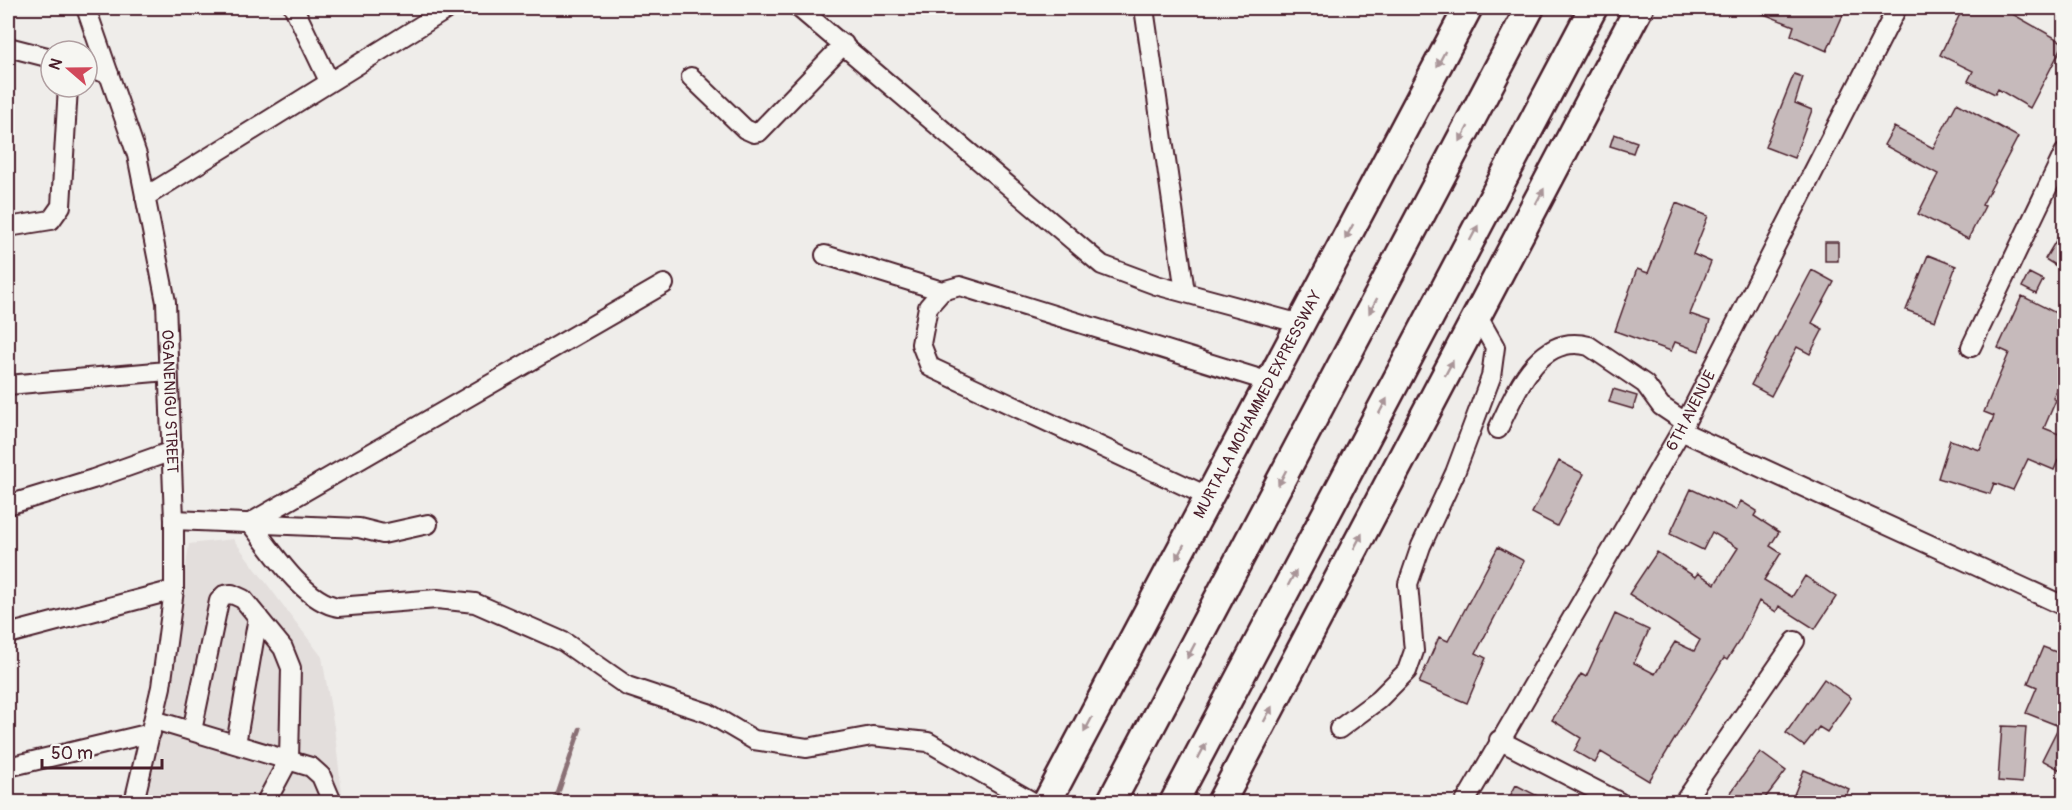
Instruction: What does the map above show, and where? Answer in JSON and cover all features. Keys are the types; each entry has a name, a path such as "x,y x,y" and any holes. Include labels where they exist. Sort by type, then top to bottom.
{"highway":[{"name":"MURTALA MOHAMMED EXPRESSWAY","path":"1047,802 1468,8"},
{"path":"1111,802 1530,8"},
{"path":"1174,802 1593,8"},
{"path":"1221,802 1639,8"}],"street":[{"name":"OGANENIGU STREET","path":"86,8 137,155 166,302 174,520 174,590 161,687 134,802"},
{"path":"294,8 329,81"},
{"path":"145,197 449,8"},
{"path":"799,8 1102,265 1185,292 1300,324"},
{"path":"1144,8 1185,292"},
{"name":"6TH AVENUE","path":"1465,802 1683,427 1897,8"},
{"path":"692,77 746,129 754,133 759,132 844,44"},
{"path":"8,47 39,55"},
{"path":"99,71 109,74"},
{"path":"8,227 51,220 61,206 67,99"},
{"path":"1971,347 2064,153"},
{"path":"825,255 942,291 960,286 1270,382"},
{"path":"250,523 664,284"},
{"path":"942,291 928,307 924,323 921,344 930,367 1209,497"},
{"path":"1339,729 1378,700 1407,671 1414,651 1408,584 1421,546 1455,473 1491,377 1495,347 1477,315"},
{"path":"1498,429 1525,375 1544,356 1569,344 1589,346 1645,384 1661,406 1683,427 2064,606"},
{"path":"8,385 167,370"},
{"path":"8,505 93,479 172,451"},
{"path":"174,520 359,528 383,534 428,524"},
{"path":"250,523 310,595 327,605 338,607 437,599 475,603 564,642 627,686 708,713 754,740 807,748 872,736 928,742 1033,802"},
{"path":"8,634 174,590"},
{"path":"192,731 219,602 224,595 232,594 243,599 283,648 291,668 289,759 266,802"},
{"path":"236,744 258,617"},
{"path":"1684,802 1795,641"},
{"path":"8,767 152,726 192,731 311,767 321,776 332,802"},
{"path":"1499,740 1619,802"}],"shaded area":[{"path":"233,539 322,657 334,727 343,802 138,802 167,708 189,544"}],"building":[{"path":"1749,8 1846,8 1827,51 1791,35 1794,26"},
{"path":"1963,8 2002,8 2064,43 2030,108 1998,89 1995,94 1968,81 1973,71 1940,55"},
{"path":"1794,74 1803,77 1795,103 1812,110 1794,158 1765,147"},
{"path":"1957,103 2018,137 1982,205 1985,206 1968,239 1918,214 1938,174 1884,145 1894,127 1933,148"},
{"path":"1614,134 1637,142 1633,153 1610,146"},
{"path":"1676,203 1708,216 1693,254 1711,262 1690,314 1710,321 1699,351 1675,342 1671,351 1615,331 1637,269 1648,273"},
{"path":"2064,227 2064,271 2045,259"},
{"path":"1825,242 1838,242 1838,261 1825,261"},
{"path":"1928,255 1956,266 1935,321 1906,310"},
{"path":"1812,270 1834,282 1812,323 1823,329 1810,354 1797,347 1771,396 1751,385"},
{"path":"2029,273 2043,280 2036,294 2022,287"},
{"path":"2022,296 2064,317 2064,375 2053,398 2056,400 2044,428 2064,436 2064,454 2061,453 2054,470 2028,459 2013,490 1994,483 1990,494 1938,478 1950,440 1980,450 1994,416 1984,412 2009,353 1998,348"},
{"path":"1613,389 1637,396 1633,409 1609,402"},
{"path":"1559,461 1584,474 1557,526 1532,513"},
{"path":"1691,489 1736,510 1741,501 1757,511 1754,516 1779,532 1770,546 1781,553 1764,580 1792,597 1805,576 1836,597 1815,629 1779,606 1776,612 1759,601 1741,638 1727,660 1724,658 1649,781 1601,752 1595,763 1574,751 1581,738 1552,720 1581,674 1586,677 1615,614 1649,630 1634,663 1655,674 1675,642 1694,651 1700,640 1629,594 1657,552 1695,577 1698,573 1715,584 1738,548 1712,532 1703,550 1670,534"},
{"path":"1498,547 1524,561 1476,653 1486,658 1467,703 1419,683 1439,637 1448,641"},
{"path":"2043,647 2064,655 2064,772 2042,760 2059,726 2026,713 2037,687 2028,683"},
{"path":"1824,679 1851,698 1827,732 1819,727 1804,746 1786,733"},
{"path":"2002,726 2026,727 2022,783 1998,781"},
{"path":"1760,752 1786,771 1762,802 1724,802"},
{"path":"1804,770 1849,789 1843,802 1791,802"},
{"path":"1516,785 1549,802 1507,802"}],"waterway":[{"path":"555,802 580,729"}]}
